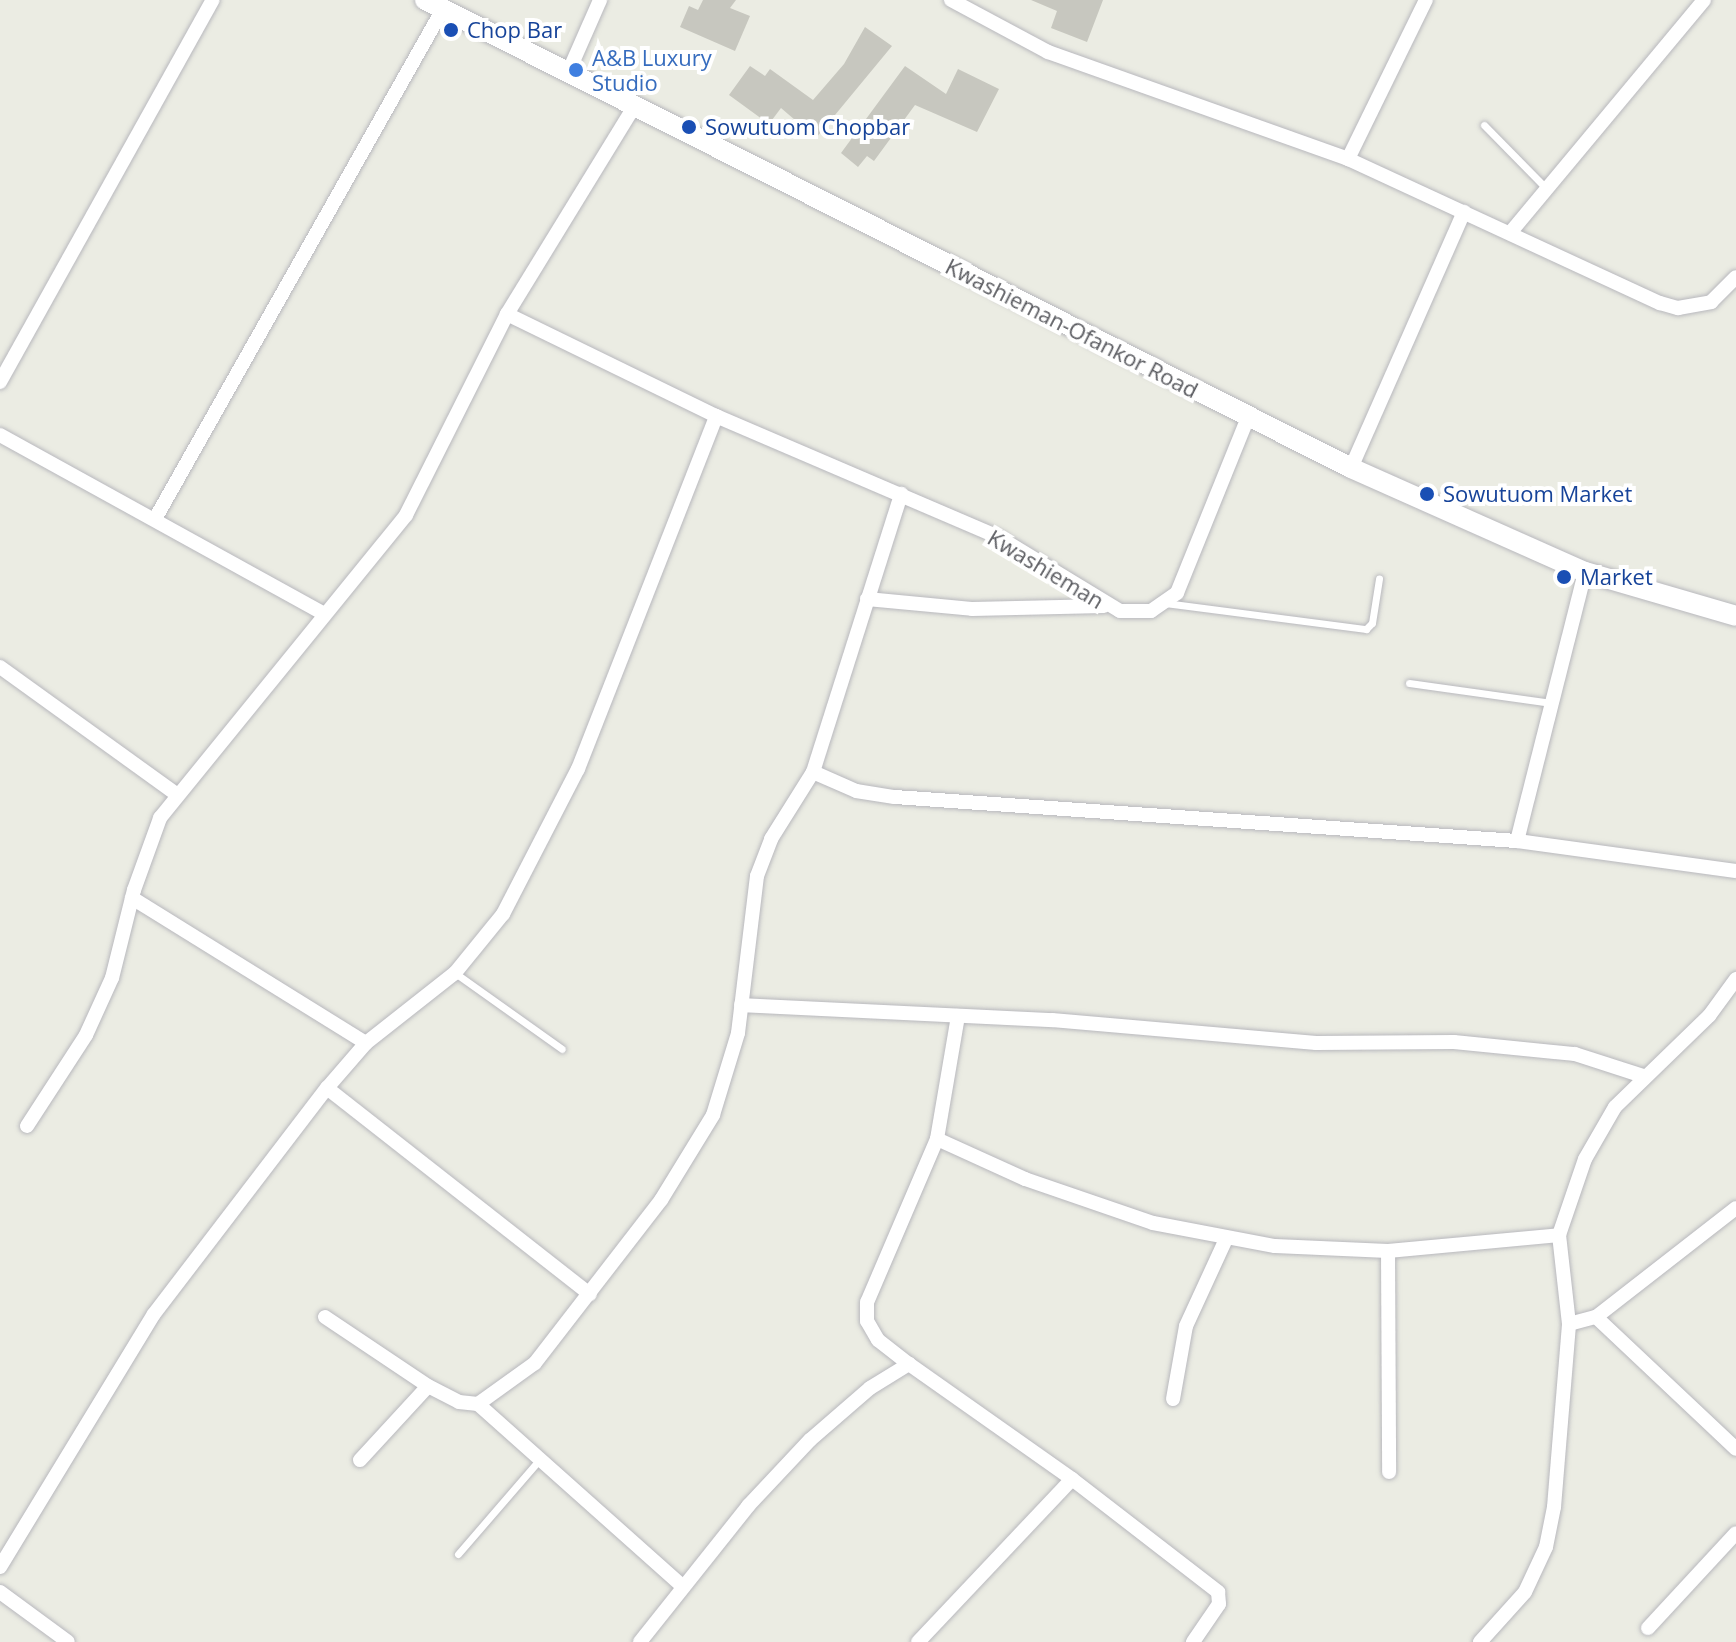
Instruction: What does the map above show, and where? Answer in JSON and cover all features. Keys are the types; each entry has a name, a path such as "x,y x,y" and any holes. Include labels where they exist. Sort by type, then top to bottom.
{"main road":[{"name":"Kwashieman-Ofankor Road","path":"433,3 633,108 1351,468 1585,572 1736,613"}],"street":[{"path":"0,382 213,0"},
{"path":"568,73 600,0"},
{"path":"951,0 1048,52 1348,159 1678,308 1711,302 1736,277"},
{"path":"1348,159 1426,0"},
{"path":"1510,233 1704,0"},
{"path":"155,519 433,3"},
{"path":"27,1126 86,1035 112,978 146,849 176,794 324,614 374,561 406,515 507,314 633,108"},
{"path":"1351,468 1464,212"},
{"name":"Kwashieman","path":"507,314 716,416 1000,538 1104,606 1138,612 1165,603"},
{"path":"0,1567 154,1314 327,1088 366,1043 455,973 503,914 578,769 716,416"},
{"path":"1165,603 1185,579 1248,417"},
{"path":"0,435 324,614"},
{"path":"478,1404 535,1363 661,1200 713,1115 728,1074 741,1005 757,876 771,839 813,772 901,494"},
{"path":"1517,841 1585,572"},
{"path":"867,599 972,609 1104,606"},
{"path":"0,667 176,794"},
{"path":"813,772 856,791 895,797 1517,841 1736,871"},
{"path":"132,898 366,1043"},
{"path":"1480,1642 1525,1592 1546,1547 1554,1507 1569,1324 1559,1235 1599,1131 1643,1076 1681,1046 1736,979"},
{"path":"741,1005 958,1016 1316,1043 1454,1042 1575,1054 1643,1076"},
{"path":"958,1016 937,1139 866,1312 878,1340 1072,1479 1218,1592 1219,1604 1193,1642"},
{"path":"327,1088 590,1294"},
{"path":"937,1139 1095,1204 1226,1239 1388,1251 1559,1235"},
{"path":"1569,1324 1596,1317 1736,1208"},
{"path":"1173,1399 1186,1326 1226,1239"},
{"path":"1388,1251 1389,1472"},
{"path":"325,1317 428,1386 459,1402 478,1404 681,1585"},
{"path":"1596,1317 1736,1449"},
{"path":"640,1642 681,1585 810,1440 870,1388 909,1364"},
{"path":"360,1460 428,1386"},
{"path":"918,1642 1072,1479"},
{"path":"1648,1628 1736,1533"},
{"path":"0,1592 68,1642"}],"lane":[{"path":"1484,125 1547,189"},
{"path":"1165,603 1366,629 1372,623 1379,579"},
{"path":"1409,683 1552,703"},
{"path":"455,973 562,1049"},
{"path":"458,1554 540,1459"}],"building":[{"path":"703,0 736,0 730,8 750,16 735,51 680,27 689,6 698,10"},
{"path":"1031,0 1103,0 1087,42 1051,28 1057,11"},
{"path":"865,27 892,46 816,138 781,108 769,124 729,95 750,66 765,76 770,69 813,100 844,64"},
{"path":"905,66 946,94 958,69 999,89 977,132 915,105 874,161 867,156 858,167 841,153"}],"place":[{"name":"Chop Bar","path":"451,30"},
{"name":"A&B Luxury Studio","path":"576,70"},
{"name":"Sowutuom Chopbar","path":"689,127"},
{"name":"Sowutuom Market","path":"1427,494"},
{"name":"Market","path":"1564,577"}]}
